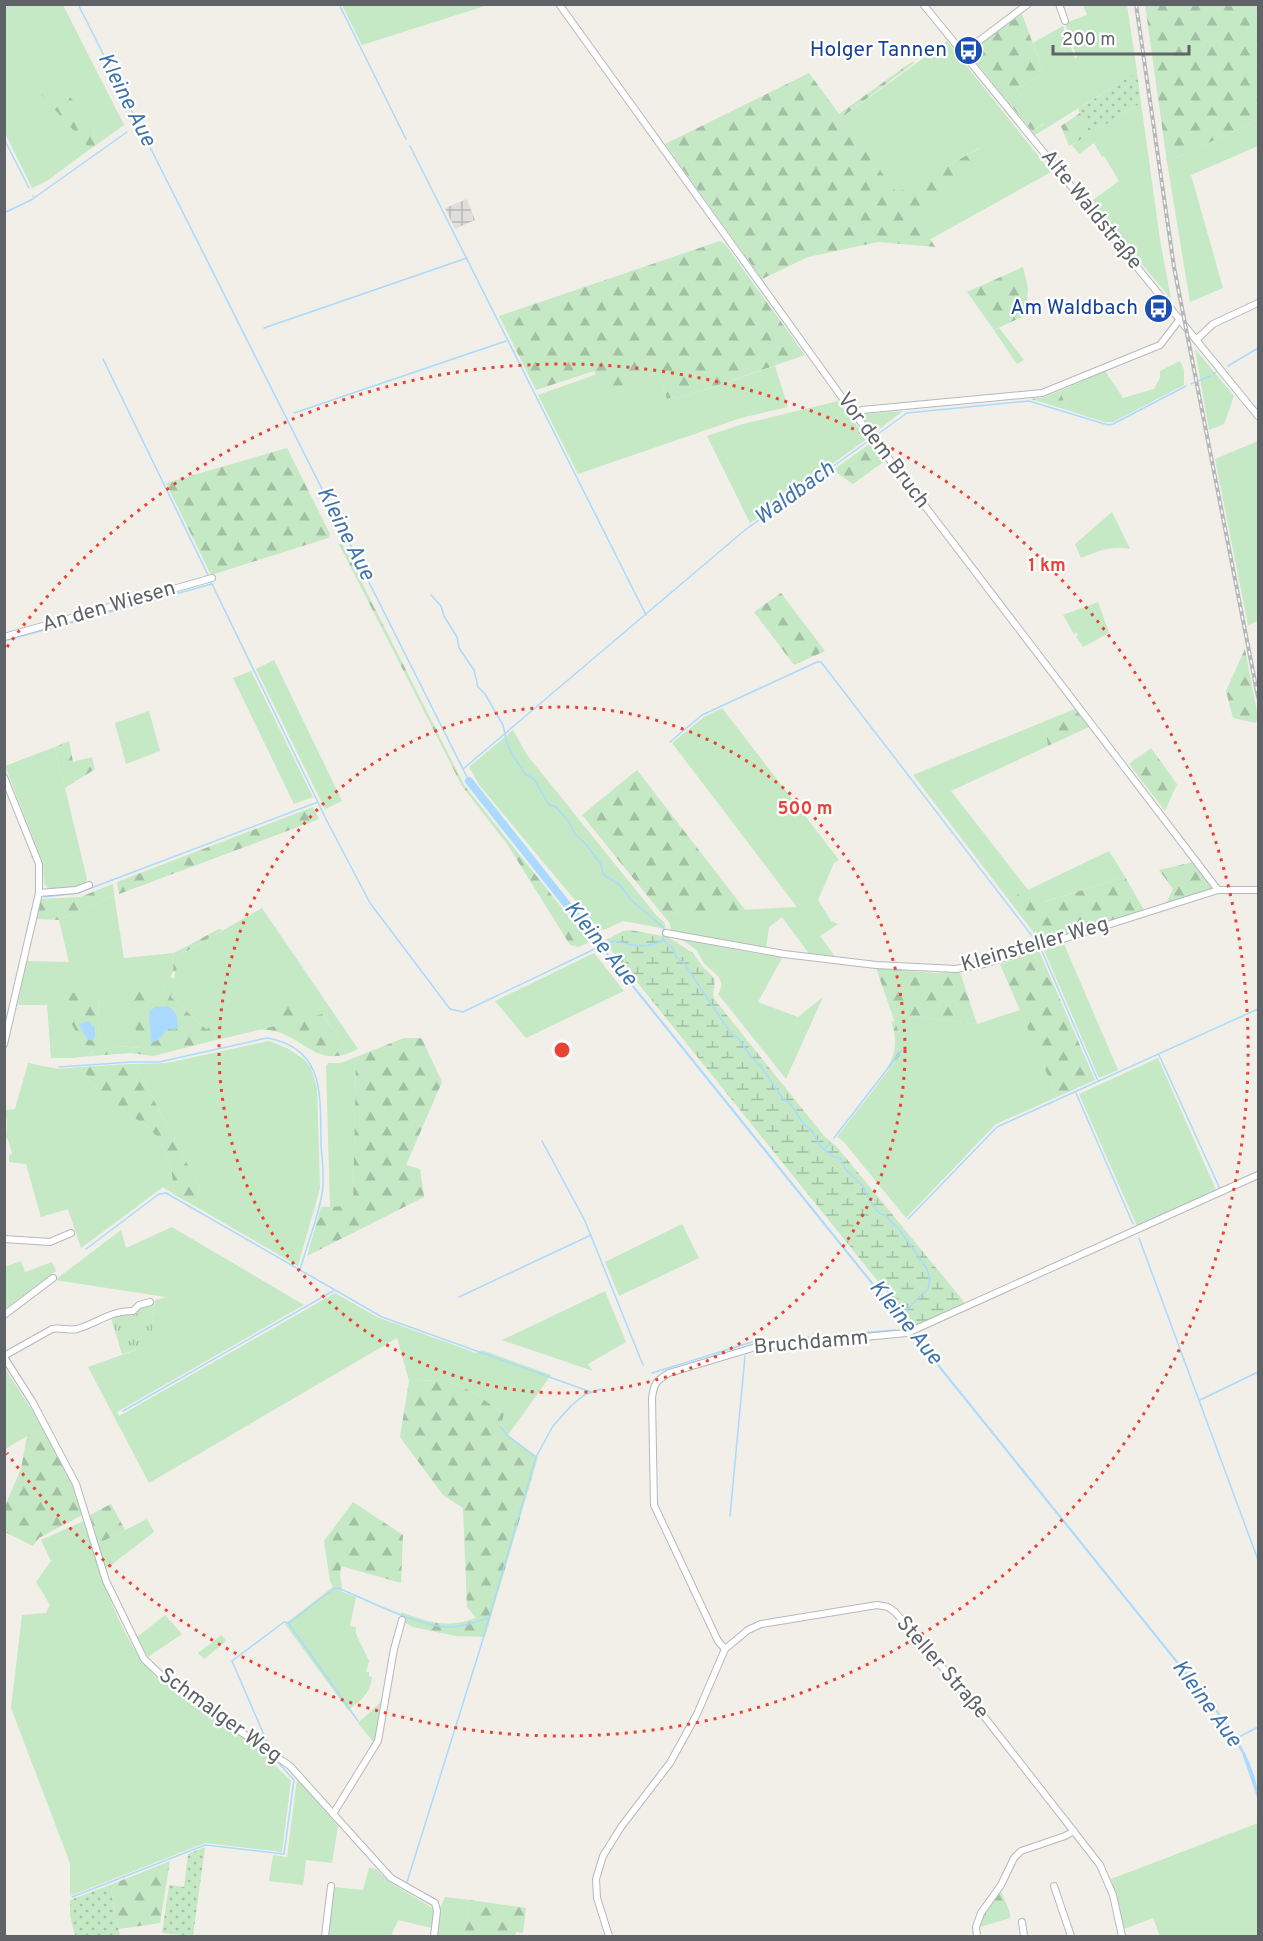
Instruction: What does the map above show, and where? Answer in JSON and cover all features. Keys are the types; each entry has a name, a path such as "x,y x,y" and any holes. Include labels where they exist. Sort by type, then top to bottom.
{"street":[{"name":"Vor dem Bruch","path":"559,4 872,438 1218,890"},
{"name":"Alte Waldstraße","path":"923,4 1258,416"},
{"path":"963,53 1028,4"},
{"path":"1059,4 1065,21"},
{"path":"1196,340 1213,324 1258,303"},
{"path":"854,413 862,410 1042,393 1160,345 1179,319"},
{"name":"An den Wiesen","path":"4,637 210,579"},
{"path":"4,777 39,864 39,893 4,1044"},
{"path":"39,893 76,890 89,885"},
{"name":"Kleinsteller Weg","path":"666,933 784,954 935,969 956,969 984,964 1218,890 1258,890"},
{"name":"Bruchdamm","path":"725,1649 718,1641 654,1504 652,1398 654,1385 669,1373 743,1350 907,1333 1258,1175"},
{"path":"4,1239 50,1242 71,1233"},
{"path":"4,1315 53,1278"},
{"name":"Schmalger Weg","path":"150,1302 138,1305 133,1311 124,1310 96,1319 77,1329 52,1329 4,1357 32,1401 76,1484 106,1581 144,1659 165,1679 290,1766 391,1878 435,1903 437,1911 434,1936"},
{"name":"Steller Straße","path":"609,1936 597,1898 596,1879 603,1856 621,1827 670,1763 697,1714 725,1649 748,1630 761,1624 877,1605 888,1607 895,1612 979,1710 1100,1865 1113,1895 1122,1936"},
{"path":"333,1814 378,1741 394,1648 402,1620"},
{"path":"977,1936 976,1927 981,1913 1001,1885 1014,1858 1021,1851 1074,1831"},
{"path":"325,1936 331,1886"},
{"path":"1054,1886 1071,1936"},
{"path":"1022,1922 1024,1936"}],"shaded area":[{"path":"467,199 475,220 455,229 445,208"}],"green space":[{"path":"5,5 63,5 124,125 96,145 93,128 43,95 90,149 47,181 32,188 5,133"},
{"path":"342,5 488,5 362,45"},
{"path":"1083,5 1127,5 1137,72 1035,135 1032,131 1044,124 1016,89 1044,74 1033,43 1063,26 1075,58 1077,58 1065,23 1087,15"},
{"path":"1145,5 1258,5 1258,120 1167,162"},
{"path":"1022,14 1044,74 1016,89 1044,123 1032,131 969,54"},
{"path":"947,41 1051,172 929,240 911,214 956,190 979,148 897,194 841,118"},
{"path":"913,61 914,63 841,118 897,193 980,148 982,165 956,190 912,214 936,247 878,242 808,257 762,279 665,144 809,73 839,114"},
{"path":"1137,72 1141,103 1090,134 1078,109"},
{"path":"55,88 65,90 93,128 96,145 90,149 42,95"},
{"path":"1141,103 1160,240 1171,299 1090,202 1119,181 1104,156 1102,157 1094,143 1079,154 1072,145"},
{"path":"1080,113 1090,134 1069,146 1061,126"},
{"path":"1258,120 1258,146 1191,175 1223,288 1190,302 1167,162"},
{"path":"720,241 724,243 805,355 678,399 676,396 667,399 658,373 608,390 600,374 596,375 594,371 536,390 499,316"},
{"path":"1023,267 1028,288 1026,315 994,330 967,292"},
{"path":"999,328 1024,360 1017,364 994,330"},
{"path":"1195,349 1234,396 1224,424 1209,430"},
{"path":"1180,361 1184,370 1184,385 1113,422 1104,422 1067,410 1060,391 1105,371 1123,398 1154,389 1160,378 1160,371"},
{"path":"775,366 788,407 741,418 578,474 538,395 600,373 608,389 658,373 667,399 677,396 678,399"},
{"path":"1060,391 1067,410 1031,399 1041,398"},
{"path":"838,401 867,439 750,523 707,436 743,424"},
{"path":"903,411 874,433 862,417 863,414"},
{"path":"1258,441 1258,621 1248,625 1215,459"},
{"path":"871,443 886,460 853,484 833,470"},
{"path":"287,448 330,534 328,538 211,575 166,483"},
{"path":"1112,512 1130,549 1111,548 1081,558 1075,544"},
{"path":"342,543 464,785 589,942 579,947 570,945 507,844 462,786 339,544"},
{"path":"781,593 825,651 794,665 754,612"},
{"path":"1098,602 1109,633 1083,647 1076,637 1078,635 1076,632 1074,634 1063,615"},
{"path":"1245,649 1258,717 1256,723 1233,718 1226,691"},
{"path":"274,660 342,801 325,809 256,669"},
{"path":"251,671 313,797 294,804 233,678"},
{"path":"722,708 839,860 834,863 818,900 831,921 838,924 820,936 836,958 810,955 782,917 769,927 766,948 672,931 669,922 662,914 797,907 672,743 704,717"},
{"path":"1075,709 1077,712 1045,726 1048,746 951,791 1028,890 1008,899 913,775"},
{"path":"149,711 160,751 126,764 115,723"},
{"path":"1077,712 1089,727 1048,746 1045,726"},
{"path":"513,730 527,755 664,922 666,929 623,921 604,930 599,929 480,786 469,767"},
{"path":"69,741 73,762 92,757 95,769 65,788 55,747"},
{"path":"55,747 87,879 85,884 75,888 49,890 44,883 43,863 5,766"},
{"path":"1151,748 1177,784 1165,811 1129,764"},
{"path":"637,770 746,911 662,914 582,815"},
{"path":"313,807 319,819 119,894 117,882"},
{"path":"1109,851 1125,877 1043,902 1034,887"},
{"path":"1193,862 1212,890 1166,904 1173,889 1159,870"},
{"path":"1125,877 1144,910 1041,942 1008,899 1034,887 1044,902"},
{"path":"113,884 114,895 59,920 36,919 41,899 80,897"},
{"path":"114,895 124,958 174,953 173,972 163,990 142,1048 116,1046 105,1049 100,1042 98,993 69,1019 83,1045 95,1047 95,1050 80,1057 51,1058 47,1005 18,1005 26,961 69,962 59,920"},
{"path":"262,908 358,1049 349,1053 323,1015 307,1018 267,1014 280,1025 216,1040 212,1027 206,1029 171,997 178,956"},
{"path":"219,929 223,930 178,956 176,972 173,972 174,953"},
{"path":"630,930 668,937 693,953 715,979 713,995 715,1000 824,1136 837,1147 965,1303 914,1326 604,941 623,931"},
{"path":"680,939 782,958 758,1002 798,1017 823,997 786,1079 718,994 721,984 718,977 704,963 696,950"},
{"path":"1064,944 1118,1070 1099,1078 1044,950"},
{"path":"1039,951 1095,1080 1057,1097 1000,964"},
{"path":"594,953 624,991 526,1038 495,1001"},
{"path":"876,968 934,973 960,972 977,1024 892,1014"},
{"path":"170,977 175,979 171,997 206,1029 212,1027 216,1040 153,1056 131,1053 79,1057 92,1053 95,1047 83,1045 69,1019 69,993 98,993 100,1042 105,1049 116,1046 141,1048 125,992 163,990"},
{"path":"292,996 307,1018 322,1014 349,1053 336,1056 324,1055 284,1034 272,1030 258,1030 280,1025 266,1014"},
{"path":"1020,1010 1057,1097 996,1124 906,1218 843,1141 837,1137 904,1050 892,1014 977,1024"},
{"path":"891,1021 895,1022 905,1049 889,1069 887,1067 893,1056 895,1045"},
{"path":"404,1038 422,1039 442,1082 406,1165 420,1169 424,1197 307,1256 321,1207 353,1206 356,1057"},
{"path":"269,1041 287,1048 305,1060 311,1068 317,1088 320,1188 298,1266 195,1206 200,1188 135,1064 167,1063"},
{"path":"356,1057 353,1207 330,1207 326,1066 328,1063 341,1063"},
{"path":"1158,1058 1216,1190 1137,1226 1079,1094"},
{"path":"28,1063 58,1069 80,1067 103,1097 148,1127 161,1141 171,1169 175,1195 163,1187 81,1248 68,1209 41,1217 26,1164 9,1162 9,1156 12,1153 6,1138 5,1110 15,1109"},
{"path":"135,1064 200,1188 195,1206 175,1195 171,1169 161,1141 148,1127 103,1097 80,1067"},
{"path":"682,1224 699,1258 619,1296 605,1262"},
{"path":"172,1227 304,1305 117,1412 119,1416 335,1293 377,1317 476,1353 482,1350 551,1375 508,1435 501,1425 504,1414 476,1394 448,1380 409,1381 397,1338 149,1483 88,1367 150,1345 155,1300 166,1297 55,1280 121,1230 126,1248"},
{"path":"21,1261 25,1272 52,1262 56,1271 6,1308 4,1302 5,1267"},
{"path":"605,1291 626,1342 588,1364 593,1371 502,1340"},
{"path":"154,1305 151,1345 122,1354 111,1318 125,1313 131,1316 138,1313 139,1308"},
{"path":"4,1367 43,1427 5,1449 4,1449"},
{"path":"448,1380 476,1394 504,1414 501,1425 508,1435 538,1457 485,1637 456,1636 413,1627 400,1620 401,1612 420,1619 446,1624 476,1618 467,1607 463,1508 443,1495 400,1437 409,1381"},
{"path":"43,1427 69,1475 82,1515 39,1538 33,1546 5,1532 4,1508 21,1469 27,1436"},
{"path":"353,1502 403,1535 401,1583 341,1566 342,1587 333,1587 324,1541"},
{"path":"111,1504 125,1530 98,1544 90,1515"},
{"path":"147,1519 154,1532 106,1569 98,1544"},
{"path":"84,1521 112,1604 132,1646 144,1663 156,1677 271,1756 276,1766 291,1781 282,1852 205,1843 70,1896 70,1863 11,1708 22,1615 46,1613 50,1605 36,1582 51,1561 41,1540"},
{"path":"333,1587 342,1587 341,1591 356,1597 350,1626 356,1627 356,1634 369,1661 366,1672 369,1672 369,1676 372,1677 364,1696 348,1710 285,1624"},
{"path":"165,1615 182,1634 148,1657 137,1637"},
{"path":"222,1635 226,1641 204,1659 198,1653"},
{"path":"383,1700 375,1740 374,1743 358,1723"},
{"path":"297,1779 338,1826 332,1863 306,1860 303,1885 269,1881 273,1855 287,1857"},
{"path":"1258,1823 1258,1936 1160,1936 1153,1918 1124,1929 1111,1879"},
{"path":"205,1847 193,1936 162,1933 169,1885 184,1887 188,1854"},
{"path":"170,1861 160,1923 119,1929 110,1885"},
{"path":"369,1868 376,1869 389,1882 431,1907 434,1912 432,1928 398,1920 391,1936 327,1936 333,1887 363,1890"},
{"path":"110,1885 120,1936 75,1936 70,1915 70,1900"},
{"path":"1000,1889 1010,1918 980,1927 982,1919"},
{"path":"445,1897 470,1900 464,1936 435,1936 439,1910"},
{"path":"470,1900 526,1908 523,1933 516,1932 515,1936 464,1936"}],"water":[{"path":"598,941 1221,1715 1251,1766 1258,1800 1242,1753 1220,1717 596,942"},
{"path":"168,1006 176,1015 178,1027 175,1030 168,1029 157,1041 151,1042 149,1017 151,1010"},
{"path":"88,1021 95,1028 95,1037 92,1041 87,1039 79,1024"}],"waterway":[{"name":"Kleine Aue","path":"78,4 469,781"},
{"path":"339,4 406,139"},
{"path":"33,196 34,198 127,132"},
{"path":"4,139 29,188"},
{"path":"410,146 646,615"},
{"path":"4,213 33,199"},
{"path":"264,328 467,258"},
{"path":"294,413 506,341"},
{"path":"1228,366 1258,348"},
{"path":"103,359 209,577"},
{"name":"Waldbach","path":"1198,381 1210,376"},
{"name":"Waldbach","path":"1191,384 1195,382"},
{"name":"Waldbach","path":"875,436 907,413 1029,401 1108,425 1186,386"},
{"name":"Waldbach","path":"463,769 745,530 871,439"},
{"path":"211,582 328,823 370,903 450,1009 463,1012 603,945"},
{"path":"4,641 212,584"},
{"path":"431,595 441,606 444,616 457,637 459,648 474,670 478,687 485,694 503,725 507,744 525,774 534,779 549,805 556,807 569,822 575,834 600,863 604,875 620,885 631,900 663,927 663,939 674,950 676,957 684,963 731,1034 738,1038 760,1065 783,1099 790,1103 803,1123 812,1131 821,1147 841,1159 846,1170 863,1186 879,1213 886,1216 899,1229 927,1269 930,1278 928,1289 899,1317"},
{"path":"670,742 702,715 821,662 1039,945"},
{"name":"Kleine Aue","path":"469,781 603,950"},
{"path":"44,897 78,893 318,802"},
{"path":"610,942 645,946 663,940"},
{"path":"1041,949 1098,1081"},
{"path":"908,1219 997,1127 1258,1009"},
{"path":"59,1067 159,1062 267,1038 286,1043 300,1052 310,1064 319,1092 323,1175 320,1203 300,1269"},
{"path":"834,1138 902,1050"},
{"path":"1159,1055 1220,1189"},
{"path":"1076,1093 1133,1224"},
{"path":"542,1141 585,1221 643,1365"},
{"path":"825,1149 830,1143"},
{"path":"86,1249 159,1194 166,1193 382,1317 591,1392"},
{"path":"459,1297 591,1235"},
{"path":"1139,1238 1258,1560"},
{"path":"123,1411 333,1291"},
{"path":"652,1373 752,1342 895,1330"},
{"path":"730,1516 745,1356"},
{"path":"1200,1400 1258,1372"},
{"path":"407,1882 480,1649 536,1457 553,1426 571,1406 584,1395 601,1389"},
{"path":"501,1427 508,1436 534,1456"},
{"path":"270,1749 232,1661 284,1622 289,1623 333,1589 338,1588 411,1619 440,1626 467,1625 489,1618"},
{"path":"289,1624 358,1721"},
{"path":"1235,1739 1258,1727"},
{"path":"72,1897 205,1845 284,1854 294,1780 275,1759"}],"railway":[{"path":"1136,4 1174,267 1258,697"}],"place":[{"name":"Holger Tannen","path":"968,50"},
{"name":"Am Waldbach","path":"1159,308"}]}
